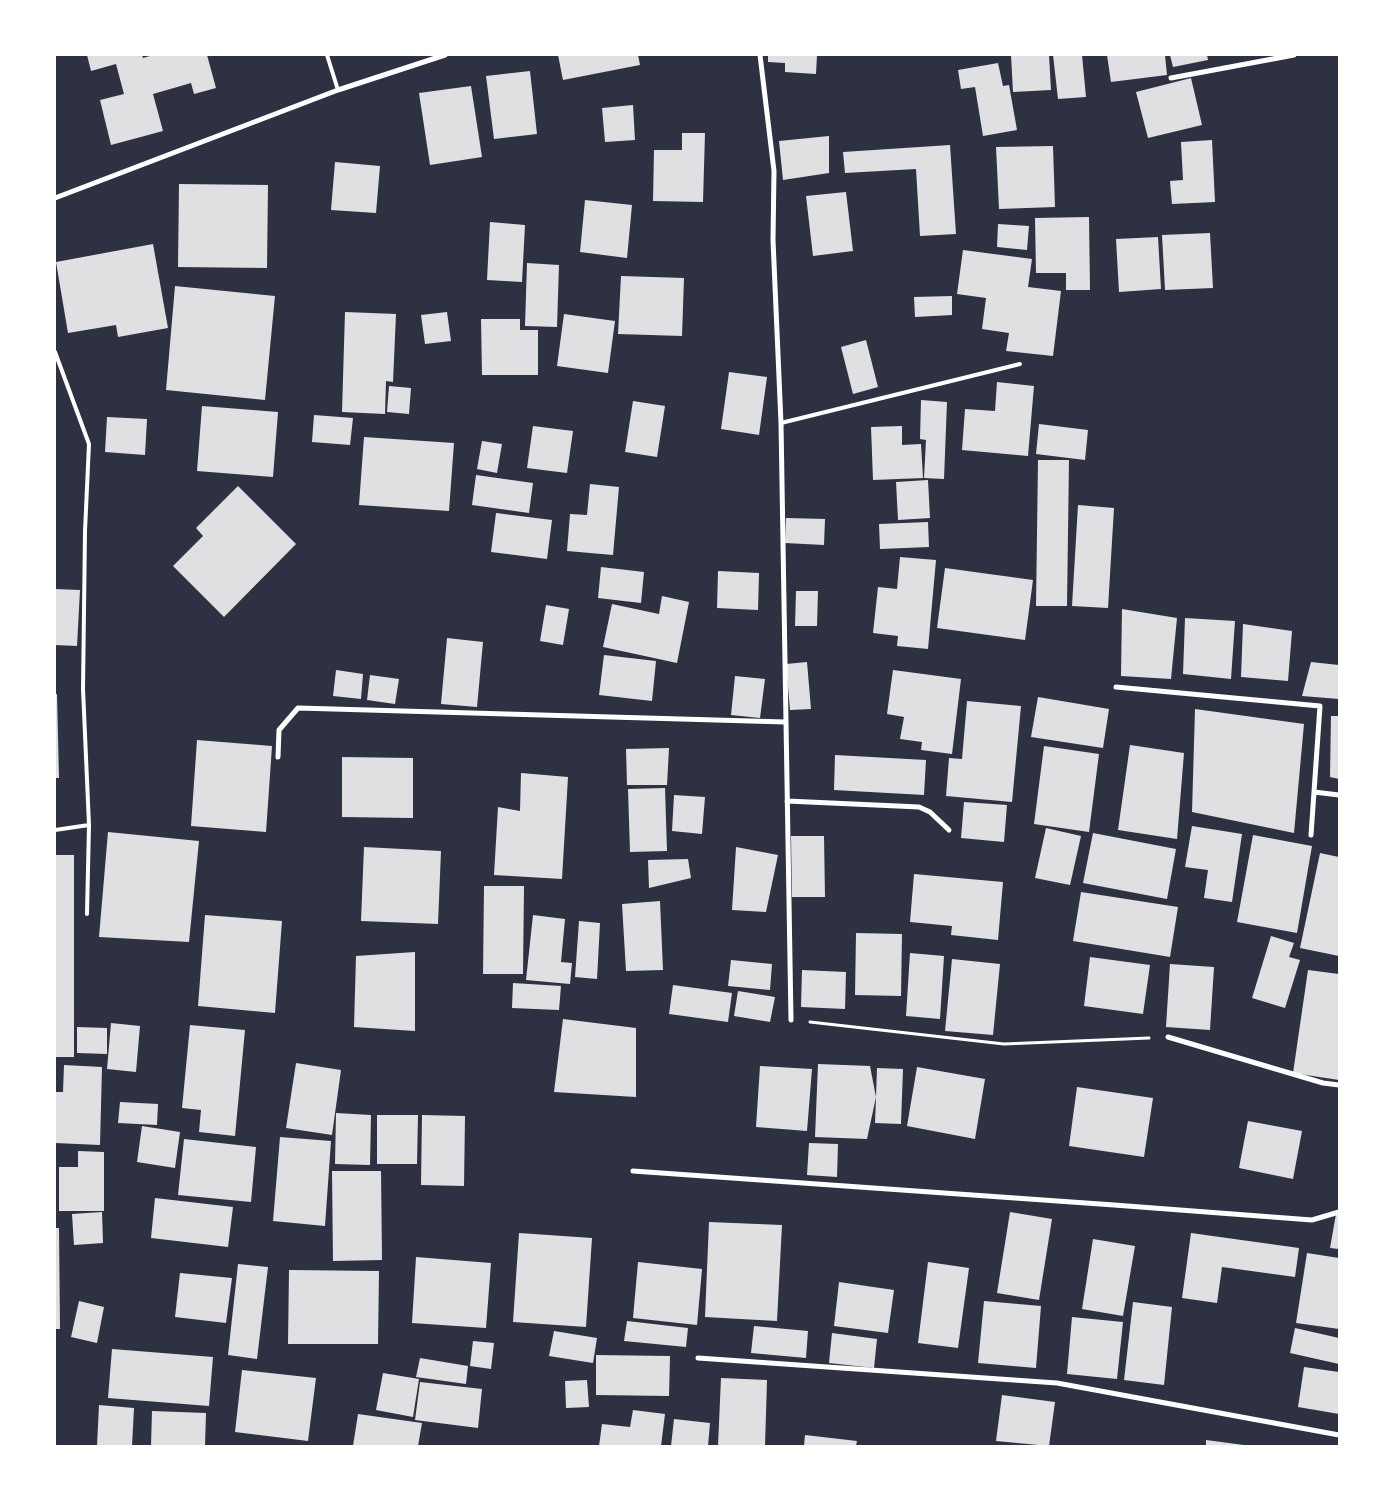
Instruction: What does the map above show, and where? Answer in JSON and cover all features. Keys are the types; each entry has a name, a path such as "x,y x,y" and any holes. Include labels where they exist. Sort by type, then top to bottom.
{"street":[{"path":"55,198 338,90 445,55"},
{"path":"760,55 774,171 773,240 781,423 791,1020"},
{"path":"1171,78 1294,55"},
{"path":"1116,687 1320,706 1312,835"},
{"path":"278,757 279,730 298,708 786,722"},
{"path":"1314,792 1339,795"},
{"path":"787,801 919,807 930,812 949,830"},
{"path":"1168,1037 1323,1083 1339,1085"},
{"path":"633,1171 1312,1220 1339,1212"},
{"path":"698,1358 1057,1383 1339,1435"}],"lane":[{"path":"327,55 338,90"},
{"path":"55,352 89,444 85,531 84,679 89,825 87,914"},
{"path":"781,423 1020,364"},
{"path":"55,830 89,825"}],"path":[{"path":"791,1020 1004,1044 1168,1037"}],"building":[{"path":"87,55 142,55 143,58 153,55 207,55 216,88 194,94 191,83 153,94 163,131 111,145 100,100 124,94 116,64 91,71"},
{"path":"558,55 638,55 640,65 563,80"},
{"path":"768,55 817,55 816,74 785,72 785,63 768,62"},
{"path":"1011,55 1049,55 1051,90 1013,92"},
{"path":"1053,55 1082,55 1086,97 1058,99"},
{"path":"1107,55 1165,55 1167,75 1111,82"},
{"path":"1170,55 1207,55 1208,60 1173,67"},
{"path":"998,63 1003,86 1009,85 1017,130 983,136 975,87 961,89 958,70"},
{"path":"530,71 537,134 494,139 486,76"},
{"path":"1191,78 1202,125 1148,138 1136,92"},
{"path":"471,86 482,157 430,165 419,93"},
{"path":"633,105 635,140 605,142 602,108"},
{"path":"682,133 705,133 703,202 653,201 654,150 682,150"},
{"path":"829,136 829,173 783,180 779,141"},
{"path":"1212,140 1215,202 1172,204 1170,181 1183,180 1181,142"},
{"path":"950,145 956,234 920,236 916,169 845,173 843,152"},
{"path":"1053,146 1055,207 999,209 996,147"},
{"path":"335,162 380,166 376,213 331,210"},
{"path":"179,184 268,185 267,268 178,267"},
{"path":"846,192 853,251 813,256 806,196"},
{"path":"585,200 632,205 627,258 580,252"},
{"path":"1089,217 1090,290 1066,290 1066,273 1036,273 1035,218"},
{"path":"490,222 525,225 522,282 487,280"},
{"path":"998,224 1029,226 1027,250 997,247"},
{"path":"1210,233 1213,288 1165,290 1162,235"},
{"path":"1158,237 1161,289 1119,292 1116,239"},
{"path":"153,244 168,328 118,337 116,325 68,333 56,262"},
{"path":"963,250 1032,259 1028,287 1061,291 1053,356 1006,351 1009,333 982,329 986,298 957,294"},
{"path":"527,263 559,265 557,327 525,326"},
{"path":"621,276 684,278 682,336 618,334"},
{"path":"175,286 275,296 265,400 166,390"},
{"path":"952,296 952,315 915,317 914,297"},
{"path":"345,312 396,314 393,382 386,381 385,414 342,412"},
{"path":"447,312 451,341 425,344 421,315"},
{"path":"564,314 615,321 608,373 557,366"},
{"path":"481,319 520,319 520,330 538,330 538,375 482,375"},
{"path":"866,340 878,387 853,394 841,347"},
{"path":"729,372 767,377 759,435 721,429"},
{"path":"997,382 1034,386 1028,456 962,450 965,409 995,411"},
{"path":"389,386 411,388 409,414 387,412"},
{"path":"921,400 947,402 944,479 924,478 926,440 920,439"},
{"path":"633,401 665,406 657,457 625,452"},
{"path":"202,406 278,412 273,477 197,471"},
{"path":"314,415 353,418 350,445 312,442"},
{"path":"107,417 147,419 145,455 105,452"},
{"path":"1039,424 1088,430 1085,460 1036,454"},
{"path":"533,426 573,431 567,473 527,468"},
{"path":"902,426 902,445 921,444 923,478 873,480 871,427"},
{"path":"364,437 454,443 449,511 359,505"},
{"path":"482,441 502,444 497,473 477,469"},
{"path":"1038,460 1069,460 1067,606 1036,606"},
{"path":"476,475 533,483 529,513 472,505"},
{"path":"928,480 930,518 898,520 896,482"},
{"path":"590,484 619,487 613,555 567,551 570,514 587,515"},
{"path":"238,486 296,544 224,617 173,566 203,536 196,528"},
{"path":"1078,505 1114,508 1108,608 1072,606"},
{"path":"496,513 552,520 547,559 491,552"},
{"path":"786,518 825,519 824,545 785,543"},
{"path":"928,522 929,547 880,549 879,524"},
{"path":"900,557 936,560 928,649 897,646 898,636 873,633 878,587 897,589"},
{"path":"601,567 644,572 641,603 598,598"},
{"path":"945,568 1033,580 1025,640 937,628"},
{"path":"718,571 759,573 758,610 717,608"},
{"path":"55,589 80,590 77,646 55,645"},
{"path":"796,591 818,591 817,626 795,626"},
{"path":"662,596 689,602 677,663 603,647 612,604 659,614"},
{"path":"546,605 569,609 563,645 540,641"},
{"path":"1122,609 1177,618 1171,679 1121,676"},
{"path":"1185,618 1235,621 1231,679 1183,674"},
{"path":"1243,624 1292,631 1288,681 1241,677"},
{"path":"447,638 483,642 477,707 441,704"},
{"path":"604,655 656,661 652,701 599,695"},
{"path":"807,662 811,709 790,710 786,664"},
{"path":"1311,662 1339,665 1339,699 1302,696"},
{"path":"336,670 363,674 361,699 333,696"},
{"path":"893,670 961,679 952,754 921,750 922,742 900,739 904,717 887,714"},
{"path":"370,675 399,679 395,704 367,700"},
{"path":"735,676 765,679 760,718 731,715"},
{"path":"55,694 57,694 59,778 55,778"},
{"path":"1038,697 1109,709 1103,748 1031,737"},
{"path":"967,701 1021,706 1012,802 946,796 949,758 962,759"},
{"path":"1195,709 1304,724 1294,833 1192,812"},
{"path":"1331,716 1339,716 1339,779 1330,777"},
{"path":"197,740 272,746 266,832 191,826"},
{"path":"1130,745 1184,753 1177,839 1118,830"},
{"path":"1044,746 1099,754 1089,832 1034,824"},
{"path":"669,748 667,785 627,785 626,749"},
{"path":"835,755 926,760 924,795 834,790"},
{"path":"342,757 413,758 413,818 342,817"},
{"path":"521,773 568,777 562,879 494,875 498,807 520,811"},
{"path":"665,788 667,851 630,852 628,789"},
{"path":"674,795 705,797 702,834 672,831"},
{"path":"964,802 1007,805 1004,842 961,838"},
{"path":"1192,826 1242,834 1232,902 1204,898 1208,870 1185,867"},
{"path":"1046,828 1081,836 1070,885 1035,878"},
{"path":"108,832 199,841 189,942 99,937"},
{"path":"1093,833 1176,849 1167,899 1083,883"},
{"path":"1253,835 1312,846 1297,933 1237,922"},
{"path":"791,836 824,836 825,897 792,897"},
{"path":"364,847 441,851 438,924 361,921"},
{"path":"736,847 778,855 766,912 732,910"},
{"path":"1320,853 1339,857 1339,956 1300,948"},
{"path":"55,855 74,855 74,1057 55,1057"},
{"path":"688,859 691,878 649,888 648,860"},
{"path":"914,874 1003,882 998,940 951,935 952,926 910,922"},
{"path":"484,886 524,886 523,974 483,974"},
{"path":"1081,892 1178,907 1170,957 1073,941"},
{"path":"660,901 663,970 626,971 622,904"},
{"path":"205,915 282,921 275,1013 198,1006"},
{"path":"533,915 565,919 561,962 572,963 570,984 526,980"},
{"path":"579,921 600,923 597,979 575,977"},
{"path":"856,933 902,934 901,996 855,995"},
{"path":"1271,936 1294,943 1289,957 1300,960 1285,1008 1252,998"},
{"path":"415,952 415,1031 354,1027 356,956"},
{"path":"910,953 944,956 940,1019 906,1016"},
{"path":"1090,957 1150,965 1143,1014 1084,1006"},
{"path":"952,959 1000,964 993,1035 945,1031"},
{"path":"731,960 772,964 770,990 728,986"},
{"path":"1170,964 1214,967 1210,1030 1166,1027"},
{"path":"802,970 846,972 845,1009 801,1007"},
{"path":"1308,970 1339,974 1339,1080 1293,1073"},
{"path":"513,983 561,986 559,1010 512,1008"},
{"path":"673,985 732,993 728,1022 669,1014"},
{"path":"738,991 775,997 770,1022 734,1016"},
{"path":"563,1019 636,1028 636,1097 554,1092"},
{"path":"111,1023 140,1026 136,1072 107,1069"},
{"path":"190,1025 245,1030 235,1136 199,1132 201,1110 182,1108"},
{"path":"77,1027 107,1028 107,1054 77,1053"},
{"path":"296,1063 341,1070 332,1135 286,1128"},
{"path":"818,1064 870,1066 876,1097 867,1139 815,1137"},
{"path":"64,1065 102,1067 100,1145 55,1143 55,1092 63,1092"},
{"path":"760,1066 812,1069 807,1131 756,1127"},
{"path":"917,1067 985,1079 975,1139 907,1126"},
{"path":"877,1068 903,1069 901,1124 875,1123"},
{"path":"1077,1087 1153,1098 1144,1157 1069,1146"},
{"path":"120,1102 158,1104 157,1125 118,1123"},
{"path":"336,1113 371,1115 370,1165 335,1164"},
{"path":"377,1115 418,1115 417,1164 377,1164"},
{"path":"422,1115 465,1116 464,1186 421,1185"},
{"path":"1248,1121 1302,1131 1293,1179 1239,1168"},
{"path":"142,1126 180,1132 175,1168 137,1162"},
{"path":"280,1137 331,1141 325,1226 273,1221"},
{"path":"184,1139 256,1147 251,1202 178,1195"},
{"path":"809,1143 838,1144 837,1177 807,1175"},
{"path":"78,1151 104,1152 104,1211 59,1211 59,1167 78,1167"},
{"path":"332,1171 381,1171 382,1260 333,1261"},
{"path":"155,1198 233,1207 228,1247 151,1238"},
{"path":"102,1212 103,1243 74,1245 72,1214"},
{"path":"1010,1212 1052,1219 1039,1300 997,1293"},
{"path":"1336,1214 1339,1214 1339,1249 1330,1248"},
{"path":"709,1222 782,1225 777,1321 705,1317"},
{"path":"55,1228 59,1228 60,1329 55,1329"},
{"path":"519,1233 592,1238 586,1327 513,1322"},
{"path":"1191,1233 1299,1248 1295,1277 1222,1267 1217,1303 1182,1298"},
{"path":"1093,1239 1135,1246 1123,1316 1082,1309"},
{"path":"1307,1253 1339,1258 1339,1329 1296,1323"},
{"path":"416,1257 491,1263 486,1328 412,1323"},
{"path":"638,1262 702,1269 697,1325 633,1318"},
{"path":"928,1262 969,1268 958,1348 918,1343"},
{"path":"238,1264 268,1267 257,1359 228,1355"},
{"path":"289,1270 379,1271 378,1344 288,1344"},
{"path":"180,1273 232,1278 226,1323 175,1317"},
{"path":"839,1282 894,1290 888,1333 834,1326"},
{"path":"79,1301 104,1307 97,1343 71,1337"},
{"path":"984,1301 1041,1306 1036,1368 978,1363"},
{"path":"1133,1302 1172,1307 1164,1385 1124,1380"},
{"path":"1072,1317 1123,1322 1117,1379 1067,1374"},
{"path":"627,1321 688,1328 686,1347 624,1341"},
{"path":"754,1326 808,1331 806,1358 751,1353"},
{"path":"1295,1328 1339,1338 1339,1364 1290,1353"},
{"path":"554,1331 597,1338 593,1363 549,1356"},
{"path":"832,1333 877,1339 874,1368 829,1363"},
{"path":"473,1341 494,1343 491,1369 470,1366"},
{"path":"112,1349 213,1357 209,1406 108,1398"},
{"path":"596,1355 670,1356 669,1396 596,1395"},
{"path":"420,1358 468,1366 466,1384 416,1377"},
{"path":"1304,1367 1339,1372 1339,1414 1298,1407"},
{"path":"242,1370 316,1378 308,1441 235,1432"},
{"path":"383,1373 419,1379 413,1417 376,1410"},
{"path":"721,1378 767,1380 765,1446 718,1446"},
{"path":"587,1380 589,1407 566,1408 565,1381"},
{"path":"420,1382 482,1389 478,1428 415,1420"},
{"path":"1002,1395 1055,1402 1049,1446 996,1441"},
{"path":"99,1405 134,1408 132,1446 97,1446"},
{"path":"633,1410 665,1414 661,1446 599,1446 602,1424 630,1427"},
{"path":"152,1411 206,1413 205,1446 151,1446"},
{"path":"358,1414 422,1423 418,1446 353,1446"},
{"path":"674,1419 710,1423 708,1446 671,1446"},
{"path":"805,1435 857,1441 856,1446 804,1446"},
{"path":"1206,1440 1244,1445 1244,1446 1206,1446"}]}
